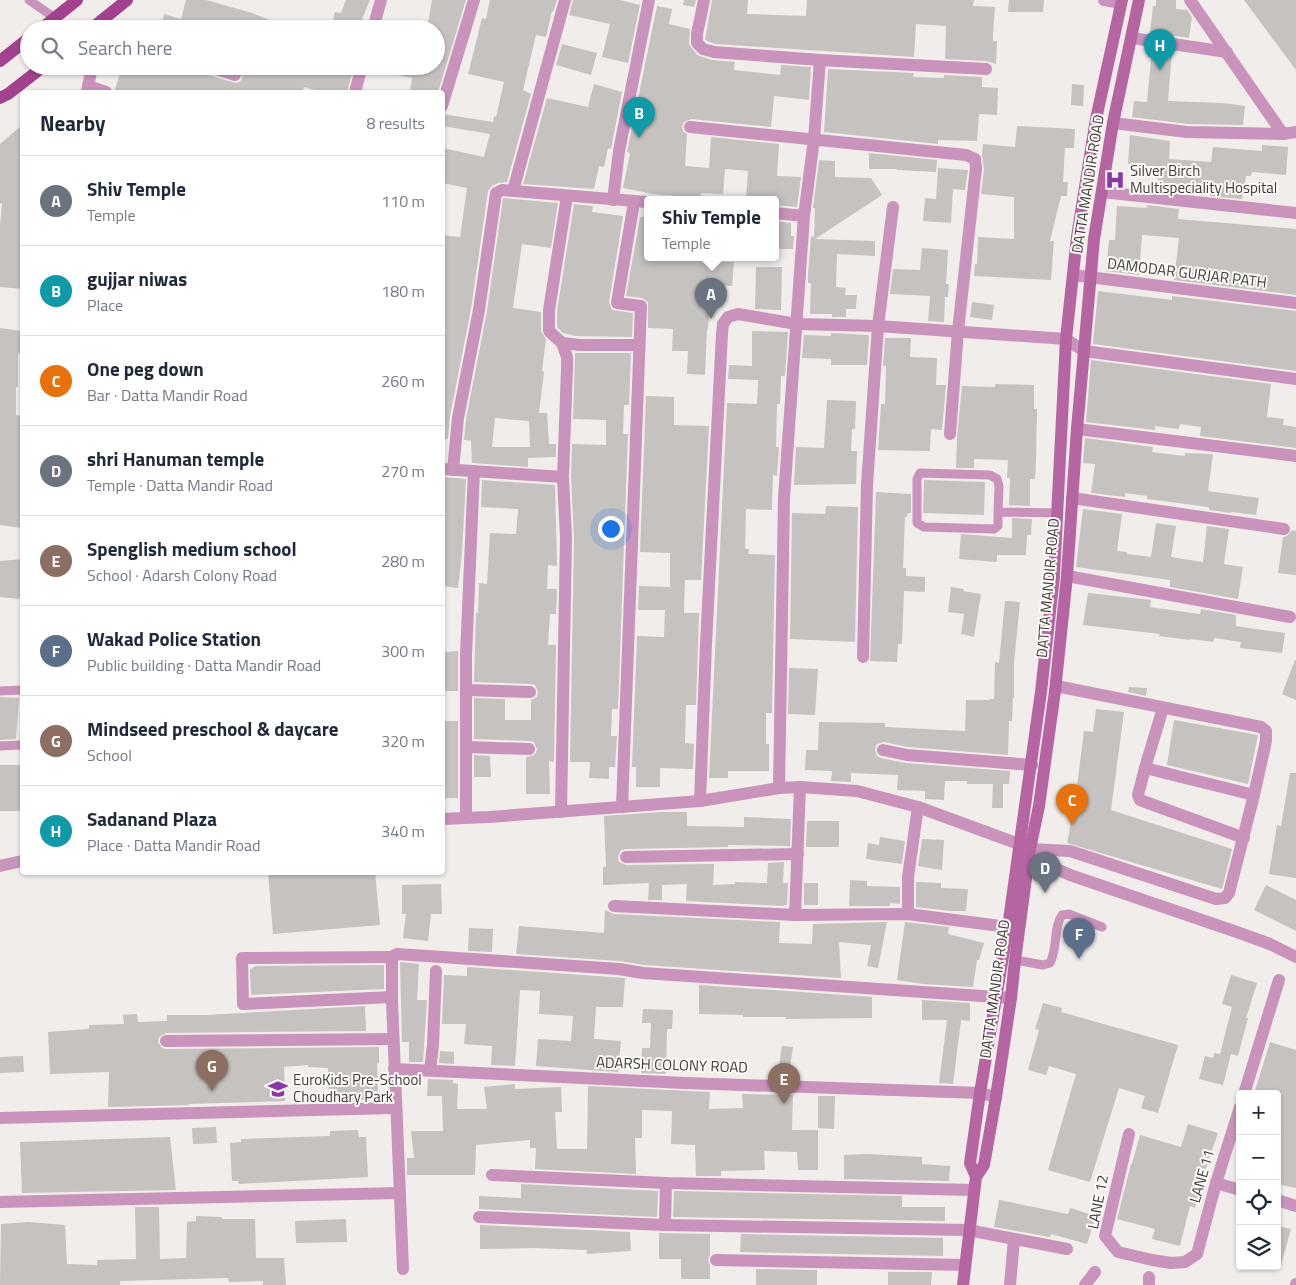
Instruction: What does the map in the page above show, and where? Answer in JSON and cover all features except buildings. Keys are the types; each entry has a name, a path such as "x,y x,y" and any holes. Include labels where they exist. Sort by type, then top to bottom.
{"main road":[{"path":"52,20 77,0"},
{"path":"104,20 127,0"},
{"name":"DATTA MANDIR ROAD","path":"975,1183 970,1163 980,1093 1008,927 1024,846 1038,806 1056,686 1067,576 1077,428 1094,239 1113,123 1139,0"},
{"name":"DATTA MANDIR ROAD","path":"963,1285 975,1183 984,1165 1011,998 1032,765 1054,576 1066,339 1073,275 1084,190 1096,120 1121,2"},
{"path":"0,61 20,45"},
{"path":"0,98 32,75"}],"street":[{"path":"376,20 382,0"},
{"path":"445,96 474,0"},
{"path":"513,191 565,0"},
{"path":"613,200 620,143 649,0"},
{"path":"704,0 697,34 697,43 703,50 820,60 986,70"},
{"path":"1104,0 1121,2"},
{"path":"1190,0 1227,52 1290,133"},
{"path":"1132,38 1227,52"},
{"path":"779,788 784,498 804,216 814,139 820,60"},
{"path":"88,89 90,75"},
{"path":"356,90 360,75"},
{"path":"1113,123 1180,132 1290,133"},
{"path":"690,128 966,154 974,158 976,168 958,330 950,434"},
{"path":"563,477 448,470 479,310 495,196 498,191 502,190 644,202"},
{"path":"1102,192 1296,213"},
{"path":"567,196 548,325 549,332 562,342 580,345 639,345"},
{"path":"622,807 641,306 617,303 634,202"},
{"path":"863,657 867,485 878,326 893,207"},
{"path":"779,213 804,216"},
{"name":"DAMODAR GURJAR PATH","path":"1073,275 1296,303"},
{"path":"700,801 706,644 723,324 728,317 738,314 797,324 958,330 1066,339 1084,351 1296,379"},
{"path":"562,342 567,357 563,477 566,538 562,812"},
{"path":"1077,428 1296,456"},
{"path":"466,818 466,690 474,471"},
{"path":"1072,498 1284,529"},
{"path":"1067,576 1290,617"},
{"path":"445,819 700,801 779,788 800,787 857,791 918,807 1024,846 1070,851 1216,899 1221,899 1228,893 1244,838 1266,741 1266,732 1261,728 1056,686"},
{"path":"466,690 530,692"},
{"path":"1162,708 1138,795 1140,800 1244,838"},
{"path":"466,747 529,749"},
{"path":"883,750 907,754 1032,765"},
{"path":"1145,768 1254,795"},
{"path":"795,914 800,787"},
{"path":"908,914 908,877 918,807"},
{"path":"1024,846 1050,866 1070,875 1234,930 1270,944 1296,957"},
{"path":"626,857 798,854"},
{"path":"0,866 20,861"},
{"path":"614,906 795,914 908,914 1008,927"},
{"path":"392,997 243,1004 242,958 392,957 397,954 411,954 619,969 642,973 1011,998"},
{"path":"392,957 394,1069 403,1269"},
{"path":"430,1070 436,971"},
{"path":"1245,1090 1279,980"},
{"path":"166,1042 393,1039"},
{"name":"ADARSH COLONY ROAD","path":"394,1069 684,1083 980,1093 996,1097"},
{"path":"0,1118 396,1108"},
{"name":"LANE 11","path":"1197,1254 1216,1183 1236,1120"},
{"name":"LANE 12","path":"1129,1134 1106,1236 1118,1252 1152,1260 1171,1263 1185,1262 1197,1254"},
{"path":"492,1175 666,1183 975,1183"},
{"path":"665,1225 666,1183"},
{"path":"1216,1183 1236,1189"},
{"path":"0,1202 400,1193"},
{"path":"1281,1201 1296,1206"},
{"path":"479,1217 665,1225 968,1230 1067,1249"},
{"path":"1010,1285 1014,1239"},
{"path":"716,1260 965,1265"},
{"path":"1085,1285 1095,1272"}],"lane":[{"path":"29,0 55,18"},
{"path":"920,473 990,475 996,479 998,486 998,512 998,526 994,529 924,526 917,522 917,479 920,473"},
{"path":"998,512 1057,513"},
{"path":"0,691 20,690"},
{"path":"0,746 20,745"},
{"path":"1015,960 1043,965 1050,962 1054,956 1058,920 1062,915 1069,914 1102,928"}],"place":[{"name":"Sadanand Plaza","path":"1160,70"},
{"name":"gujjar niwas","path":"639,138"},
{"name":"Silver Birch Multispeciality Hospital","path":"1115,180"},
{"name":"Shiv Temple","path":"711,319"},
{"name":"One peg down","path":"1072,825"},
{"name":"shri Hanuman temple","path":"1045,893"},
{"name":"Wakad Police Station","path":"1079,959"},
{"name":"EuroKids Pre-School Choudhary Park","path":"278,1089"},
{"name":"Mindseed preschool & daycare","path":"212,1091"},
{"name":"Spenglish medium school","path":"784,1104"}]}
